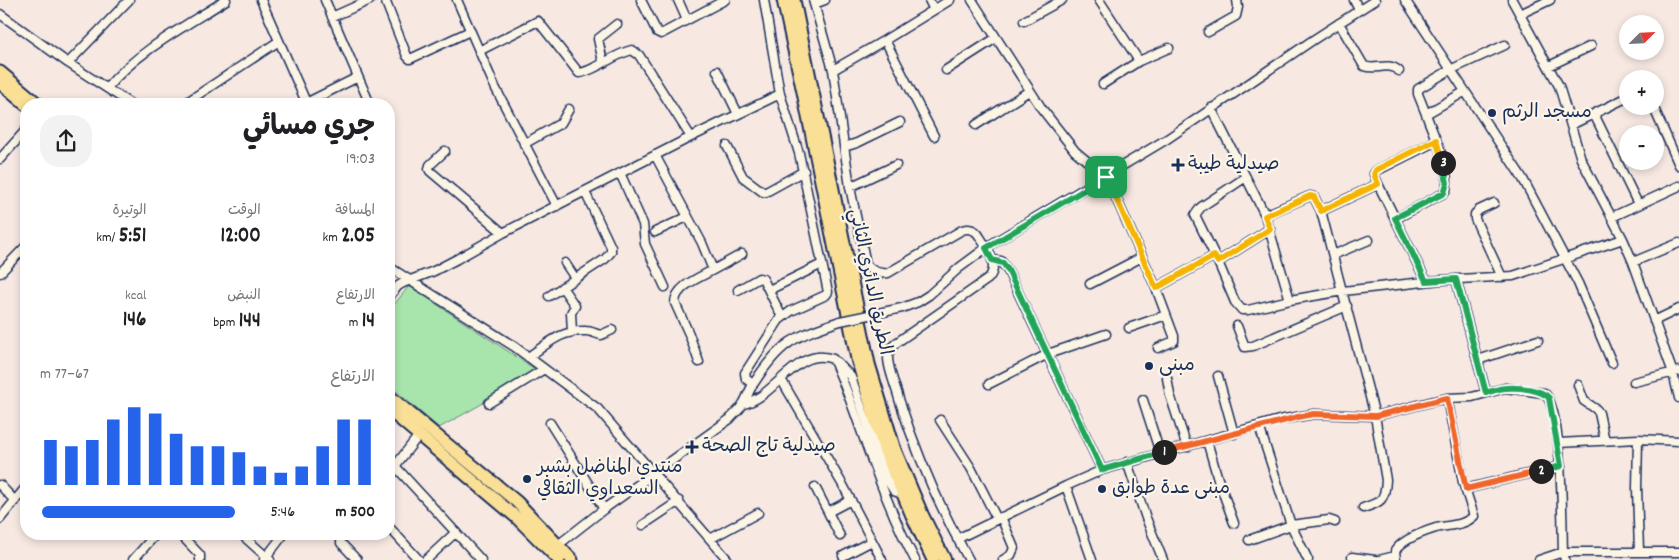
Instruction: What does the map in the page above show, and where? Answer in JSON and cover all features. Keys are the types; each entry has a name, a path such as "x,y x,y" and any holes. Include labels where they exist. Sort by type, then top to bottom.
{"highway":[{"name":"الطريق الدائري الثاني","path":"783,0 804,92 857,360 884,450 933,560"},
{"name":"الطريق الدائري الثاني","path":"794,0 869,364 898,457 922,514 945,560"},
{"path":"0,72 31,98"},
{"path":"0,83 20,100"},
{"path":"395,401 517,502 572,560"},
{"path":"395,415 516,517 559,560"},
{"path":"468,476 476,467"}],"street":[{"path":"68,62 129,0"},
{"path":"107,88 115,78 157,44 226,0"},
{"path":"261,0 303,98"},
{"path":"324,0 367,98"},
{"path":"332,17 370,0"},
{"path":"385,0 407,56 410,59 470,31"},
{"path":"457,0 479,51 556,206"},
{"path":"641,0 658,33 663,34 726,0"},
{"path":"678,0 687,20"},
{"path":"753,384 746,379 745,373 772,329 782,317 828,294 804,172 791,124 780,94 764,0"},
{"path":"825,0 814,2 833,70 850,187 864,260 868,267 885,274 892,272 965,229 976,232 992,260 994,270 988,279 896,342 888,357 911,435 930,481 969,560"},
{"path":"929,0 934,10"},
{"path":"833,70 950,0"},
{"path":"972,0 1029,91 1075,151 1106,177 1156,288 1175,339 1158,348"},
{"path":"1024,21 1062,0"},
{"path":"1099,0 1139,61"},
{"path":"1208,32 1236,16 1237,0"},
{"path":"1354,0 1359,10"},
{"path":"558,545 604,509 730,419 743,404 753,384 770,359 784,344 802,334 840,321 902,308 918,302 986,248 1167,139 1339,22 1375,0"},
{"path":"1405,0 1464,92 1510,158 1578,283 1612,363"},
{"path":"1512,0 1559,86 1582,158 1623,238 1654,321 1676,372 1679,398"},
{"path":"1520,14 1550,0"},
{"path":"0,14 122,98"},
{"path":"479,51 538,21 579,73 630,50 635,52 691,137"},
{"path":"1339,22 1364,66 1367,68 1392,66 1399,71"},
{"path":"603,62 598,39 617,24"},
{"path":"946,70 996,38"},
{"path":"885,40 934,136"},
{"path":"193,98 279,41"},
{"path":"1395,218 1442,194 1446,190 1447,178 1436,140 1418,94 1418,89 1450,70 1505,45"},
{"path":"1549,66 1591,46"},
{"path":"1103,84 1139,61 1169,48"},
{"path":"716,71 738,114"},
{"path":"315,98 358,77"},
{"path":"976,125 1029,91"},
{"path":"1426,114 1464,92"},
{"path":"395,290 398,286 458,259 503,233 655,155 780,94"},
{"path":"1571,125 1619,102"},
{"path":"1211,108 1265,216 1290,300"},
{"path":"524,144 561,123 569,109"},
{"path":"1594,114 1638,204"},
{"path":"1657,115 1679,165"},
{"path":"844,147 900,122"},
{"path":"0,159 20,137"},
{"path":"1426,281 1374,174 1376,170 1436,140"},
{"path":"727,146 743,177 763,192 804,172"},
{"path":"445,151 430,165 430,171 503,233"},
{"path":"655,155 702,243 714,270"},
{"path":"850,187 896,165"},
{"path":"620,174 643,224 646,244 665,287"},
{"path":"1246,177 1195,212 1196,220 1235,302 1242,310 1343,291 1426,281 1502,277 1523,273 1623,238"},
{"path":"1321,211 1378,184"},
{"path":"1612,217 1679,186"},
{"path":"549,296 605,259 611,252 611,248 585,192"},
{"path":"1265,216 1310,196 1317,200 1321,211 1376,416 1386,480 1386,490 1379,503 1363,508"},
{"path":"1494,204 1479,210 1475,214 1475,219 1502,277"},
{"path":"655,232 687,217"},
{"path":"1156,288 1216,259 1270,229"},
{"path":"1333,255 1369,240"},
{"path":"1633,262 1679,244"},
{"path":"0,273 20,252"},
{"path":"699,362 689,334 674,303 675,298 679,291 685,287 742,254"},
{"path":"1090,284 1142,258"},
{"path":"992,260 1001,262 1007,268 1102,470"},
{"path":"565,263 575,278"},
{"path":"769,290 822,264"},
{"path":"395,271 528,357 598,409 728,560"},
{"path":"738,290 761,278 782,317"},
{"path":"1456,279 1486,393"},
{"path":"562,287 575,306 571,316 572,332"},
{"path":"1237,326 1245,347 1250,347 1347,306"},
{"path":"1654,321 1679,309"},
{"path":"1129,328 1166,314"},
{"path":"528,357 562,334 589,331 601,334 612,330"},
{"path":"989,384 1048,354 1106,334"},
{"path":"1478,360 1538,340"},
{"path":"743,404 760,398 794,368 811,359 821,356 833,359 839,363 850,377 883,471 893,490 898,494 902,494"},
{"path":"833,359 847,390 874,467 915,560"},
{"path":"488,403 544,369"},
{"path":"1634,382 1676,372"},
{"path":"1218,376 1234,434"},
{"path":"1167,378 1170,395 1187,447"},
{"path":"781,379 851,500 882,560"},
{"path":"1578,385 1584,401 1594,407 1599,414 1605,441"},
{"path":"957,539 1066,486 1102,470 1127,462 1280,420 1314,414 1376,416 1447,398 1472,397 1505,388 1544,393 1551,402 1561,466 1564,556"},
{"path":"1352,557 1377,560 1396,558 1397,548 1402,544 1437,528 1472,519 1474,513 1466,489 1447,398"},
{"path":"1143,400 1160,453"},
{"path":"940,420 971,468 1014,548 1011,556 1003,560"},
{"path":"550,423 604,509"},
{"path":"1260,426 1274,477 1291,525 1308,560"},
{"path":"419,435 395,466 481,560"},
{"path":"1558,443 1638,439 1679,441"},
{"path":"1638,439 1639,551"},
{"path":"1207,441 1234,523"},
{"path":"1127,462 1163,560"},
{"path":"1466,489 1561,466"},
{"path":"0,485 15,501"},
{"path":"1066,486 1092,560"},
{"path":"815,487 840,536"},
{"path":"0,519 20,495"},
{"path":"828,512 851,500"},
{"path":"643,525 679,501"},
{"path":"710,539 758,513"},
{"path":"1249,540 1291,525 1329,520 1335,522"},
{"path":"426,560 456,532"},
{"path":"395,534 419,560"},
{"path":"133,560 151,540"},
{"path":"186,540 200,555 200,560"},
{"path":"247,540 267,559 280,540"},
{"path":"341,540 341,543 357,560"},
{"path":"843,556 872,541"},
{"path":"1538,560 1564,556 1600,556 1639,551 1659,556 1679,552"}],"green space":[{"path":"409,286 535,369 535,374 439,428 395,390 395,304"}],"place":[{"name":"مسجد الرثم","path":"1492,113"},
{"name":"صيدلية طيبة","path":"1178,165"},
{"name":"مبنى","path":"1149,366"},
{"name":"صيدلية تاج الصحة","path":"692,447"},
{"name":"منتدي المناضل بشير السعداوي الثقافي","path":"527,479"},
{"name":"مبنى عدة طوابق","path":"1102,489"}],"route":[{"path":"1436,140 1447,178 1446,190 1444,193 1395,218 1426,281 1456,279 1486,393 1505,388 1514,388 1547,395 1551,402 1561,466 1466,489 1463,482 1447,398 1376,416 1314,414 1280,420 1102,470 1008,270 1003,263 998,260 992,260 986,248 1106,177 1156,288 1214,256 1218,262 1270,229 1265,216 1310,196 1317,200 1321,211 1378,184 1374,174 1376,170 1436,140"}]}
